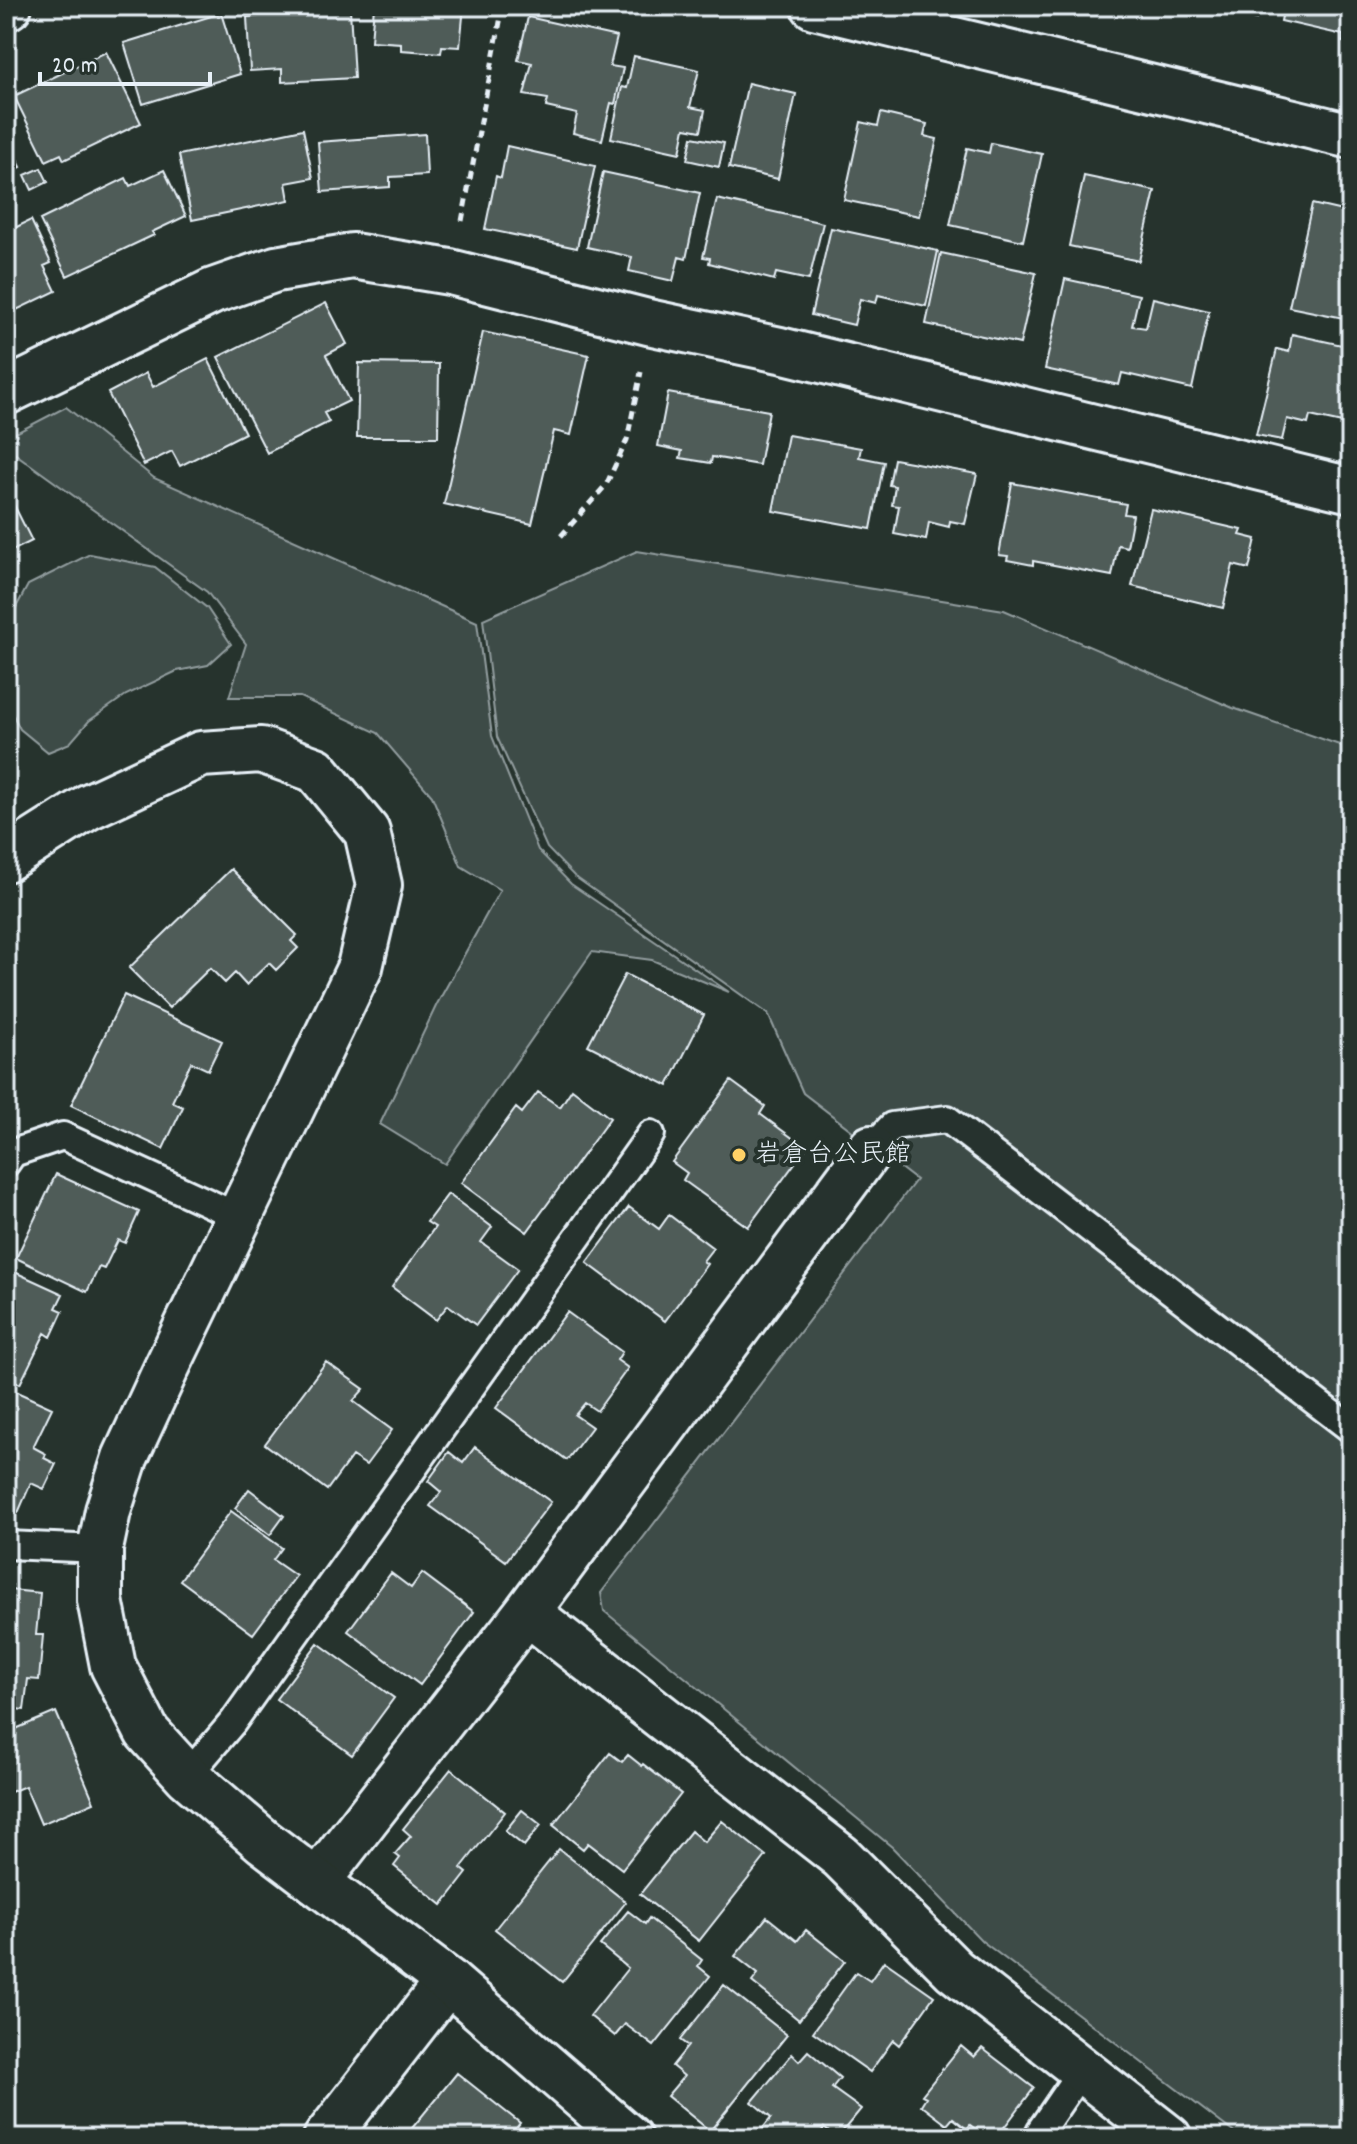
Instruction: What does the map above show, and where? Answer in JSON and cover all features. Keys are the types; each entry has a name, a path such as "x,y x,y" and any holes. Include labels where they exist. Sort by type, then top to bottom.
{"street":[{"path":"814,6 1351,136"},
{"path":"6,392 213,291 276,269 353,256 450,272 1351,490"},
{"path":"6,859 88,807 201,754 261,750 316,770 367,832 379,885 360,967 125,1458 108,1511 100,1549 100,1600 113,1666 147,1732 187,1776 264,1842 448,1981 629,2138"},
{"path":"317,1882 527,1612 871,1148"},
{"path":"527,1612 841,1857 954,1970 1169,2138"},
{"path":"326,2138 448,1981"}],"lane":[{"path":"871,1148 892,1126 947,1119 1351,1429"},
{"path":"187,1776 233,1722 651,1134"},
{"path":"6,1163 13,1153 63,1136 239,1217"},
{"path":"6,1545 100,1549"},
{"path":"1040,2131 1081,2071"}],"path":[{"path":"459,235 503,6"},
{"path":"561,536 606,485 627,440 648,322"}],"shaded area":[{"path":"66,407 154,478 477,622 492,736 538,850 571,884 729,992 652,960 592,952 445,1164 380,1124 437,1004 500,890 461,866 432,796 378,733 300,697 229,697 246,644 207,592 6,447 6,438"},
{"path":"637,551 1004,610 1233,708 1351,749 1351,2138 1241,2138 982,1941 892,1847 604,1611 601,1593 916,1180 803,1093 768,1014 574,876 547,848 497,737 483,619"},
{"path":"90,554 155,567 207,608 231,644 208,665 177,671 126,695 89,721 70,743 48,752 20,729 6,701 6,626 28,585"}],"building":[{"path":"374,6 464,6 460,47 442,46 441,53 401,50 401,43 371,41"},
{"path":"1219,6 1259,6 1256,19 1224,11 1225,8"},
{"path":"1284,6 1351,6 1351,44 1342,42 1343,35 1281,21"},
{"path":"350,9 354,78 282,82 282,69 250,71 247,17"},
{"path":"221,13 240,74 143,104 124,43"},
{"path":"528,17 617,37 610,66 623,68 602,140 573,133 577,114 546,107 548,99 524,95 532,63 518,60"},
{"path":"106,52 141,123 64,160 61,154 46,161 14,96"},
{"path":"634,56 699,70 690,107 705,110 701,131 685,128 680,153 611,138 622,87 627,88"},
{"path":"748,83 796,94 778,179 729,168"},
{"path":"881,113 927,124 924,136 937,139 919,216 844,200 861,122 878,126"},
{"path":"303,129 313,178 286,183 289,200 192,220 179,155"},
{"path":"425,134 427,175 390,177 390,187 322,192 318,142"},
{"path":"6,136 21,167 6,174"},
{"path":"692,137 724,143 719,167 687,160"},
{"path":"991,143 1042,154 1023,241 950,225 967,148 989,153"},
{"path":"507,146 595,166 577,248 485,229 496,176 501,178"},
{"path":"41,168 48,182 32,190 25,175"},
{"path":"164,170 186,216 152,232 154,235 67,276 40,220 126,178 130,186"},
{"path":"603,172 700,193 686,259 679,257 673,281 629,271 632,257 587,247"},
{"path":"1084,176 1155,191 1139,261 1069,246"},
{"path":"717,199 823,223 809,280 776,273 774,280 709,263 710,258 703,257"},
{"path":"1312,204 1351,213 1349,319 1289,307"},
{"path":"31,220 51,263 44,266 56,291 6,315 6,232"},
{"path":"831,228 938,251 926,306 878,295 876,303 860,299 854,325 811,315"},
{"path":"941,253 1036,273 1020,344 926,324"},
{"path":"1065,279 1139,295 1132,326 1146,328 1153,298 1209,311 1192,389 1122,373 1119,385 1045,369"},
{"path":"326,303 347,344 326,355 349,401 324,413 329,422 267,453 218,357"},
{"path":"483,332 589,355 571,435 554,431 532,524 444,504"},
{"path":"1292,334 1351,347 1351,425 1310,416 1308,424 1287,419 1282,440 1256,435 1277,349 1289,352"},
{"path":"208,359 245,433 180,466 172,451 144,465 108,393 146,373 153,387"},
{"path":"359,363 439,364 438,437 357,437"},
{"path":"668,393 769,411 759,465 712,457 711,463 680,458 682,451 658,446"},
{"path":"788,435 861,448 859,457 884,462 871,529 773,511"},
{"path":"894,459 977,474 965,524 950,521 949,527 929,522 926,540 894,534 899,506 892,505 895,486 889,485"},
{"path":"1012,483 1126,504 1124,514 1133,515 1127,547 1118,545 1112,576 1033,561 1033,565 1007,560 1008,556 999,555"},
{"path":"6,489 32,541 6,554"},
{"path":"1151,509 1242,530 1240,535 1256,539 1249,569 1233,565 1223,608 1132,586"},
{"path":"231,869 297,935 291,941 298,948 276,970 269,963 246,985 235,973 225,983 210,968 169,1008 129,968"},
{"path":"625,974 704,1015 668,1086 588,1045"},
{"path":"124,995 222,1041 208,1070 191,1062 172,1102 183,1107 163,1149 71,1105"},
{"name":"岩倉台公民館","path":"731,1081 765,1106 760,1114 806,1148 748,1227 683,1180 687,1173 672,1162"},
{"path":"572,1089 610,1118 527,1232 461,1183 516,1108 522,1113 538,1092 560,1107"},
{"path":"56,1174 139,1212 125,1243 118,1240 104,1269 99,1267 87,1292 16,1258"},
{"path":"448,1194 492,1227 481,1242 518,1269 476,1325 448,1305 436,1320 392,1287 435,1227 427,1222"},
{"path":"629,1207 659,1229 669,1215 713,1248 703,1261 707,1264 665,1321 587,1263"},
{"path":"6,1268 63,1294 56,1308 63,1311 51,1337 45,1333 20,1384 6,1378"},
{"path":"567,1312 622,1352 617,1360 628,1368 597,1411 585,1403 575,1415 592,1427 567,1460 496,1408"},
{"path":"326,1362 364,1389 353,1401 392,1430 366,1465 352,1456 327,1490 265,1444"},
{"path":"6,1387 52,1408 33,1447 56,1464 44,1489 31,1483 18,1513 6,1507"},
{"path":"475,1447 551,1502 506,1561 430,1506 441,1492 428,1481 449,1452 463,1463"},
{"path":"249,1489 284,1516 270,1535 235,1508"},
{"path":"231,1511 282,1548 273,1560 296,1576 253,1634 180,1580"},
{"path":"391,1573 411,1588 422,1573 474,1612 420,1685 348,1631"},
{"path":"6,1584 12,1585 11,1590 40,1593 36,1635 43,1635 39,1680 28,1679 24,1710 6,1708"},
{"path":"318,1643 394,1698 352,1755 276,1699"},
{"path":"56,1712 94,1802 41,1824 25,1786 6,1794 6,1733"},
{"path":"610,1753 622,1762 628,1755 681,1794 622,1869 588,1843 583,1849 553,1825"},
{"path":"451,1769 505,1812 461,1868 467,1873 442,1905 394,1866 400,1858 395,1854 411,1836 403,1829"},
{"path":"522,1810 541,1825 524,1846 505,1831"},
{"path":"722,1821 766,1856 699,1941 640,1894 691,1831 704,1842"},
{"path":"559,1849 626,1902 562,1982 495,1929"},
{"path":"628,1911 645,1924 649,1918 702,1960 698,1966 710,1976 654,2046 625,2024 615,2036 590,2016 628,1968 600,1945"},
{"path":"767,1917 797,1941 806,1930 845,1961 799,2020 752,1982 758,1974 735,1956"},
{"path":"884,1961 934,1996 899,2045 893,2040 870,2072 813,2032 856,1972 870,1981"},
{"path":"724,1985 787,2035 710,2131 667,2096 684,2076 672,2066 688,2046 680,2040"},
{"path":"961,2046 974,2057 982,2048 1034,2088 996,2138 987,2138 970,2125 967,2129 953,2118 947,2125 921,2105 926,2097 922,2095"},
{"path":"808,2051 840,2078 832,2088 861,2109 837,2138 824,2128 819,2135 822,2138 755,2138 771,2118 752,2102 792,2054 799,2061"},
{"path":"457,2073 520,2123 514,2131 518,2135 516,2138 404,2138"}],"place":[{"name":"岩倉台公民館","path":"739,1155"}]}
